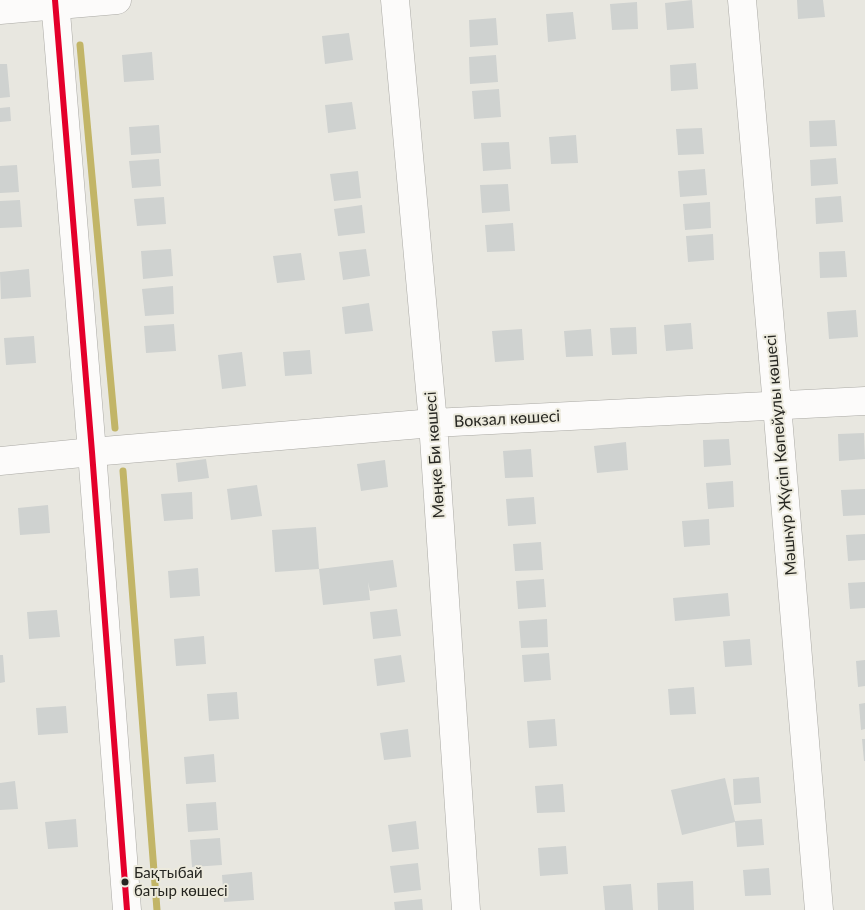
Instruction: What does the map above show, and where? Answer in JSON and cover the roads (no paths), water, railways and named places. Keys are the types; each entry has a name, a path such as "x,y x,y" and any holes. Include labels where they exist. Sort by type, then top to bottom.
{"street":[{"path":"0,10 56,3 117,0"},
{"name":"Мөңке Би көшесі","path":"395,0 434,423 466,910"},
{"name":"Мәшһүр Жүсіп Көпейұлы көшесі","path":"742,0 819,910"},
{"path":"56,3 127,910"},
{"name":"Вокзал көшесі","path":"0,461 434,423 865,401"}],"waterway":[{"path":"80,45 115,428"},
{"path":"123,471 157,910"}],"place":[{"name":"Бақтыбай батыр көшесі","path":"125,882"}]}
